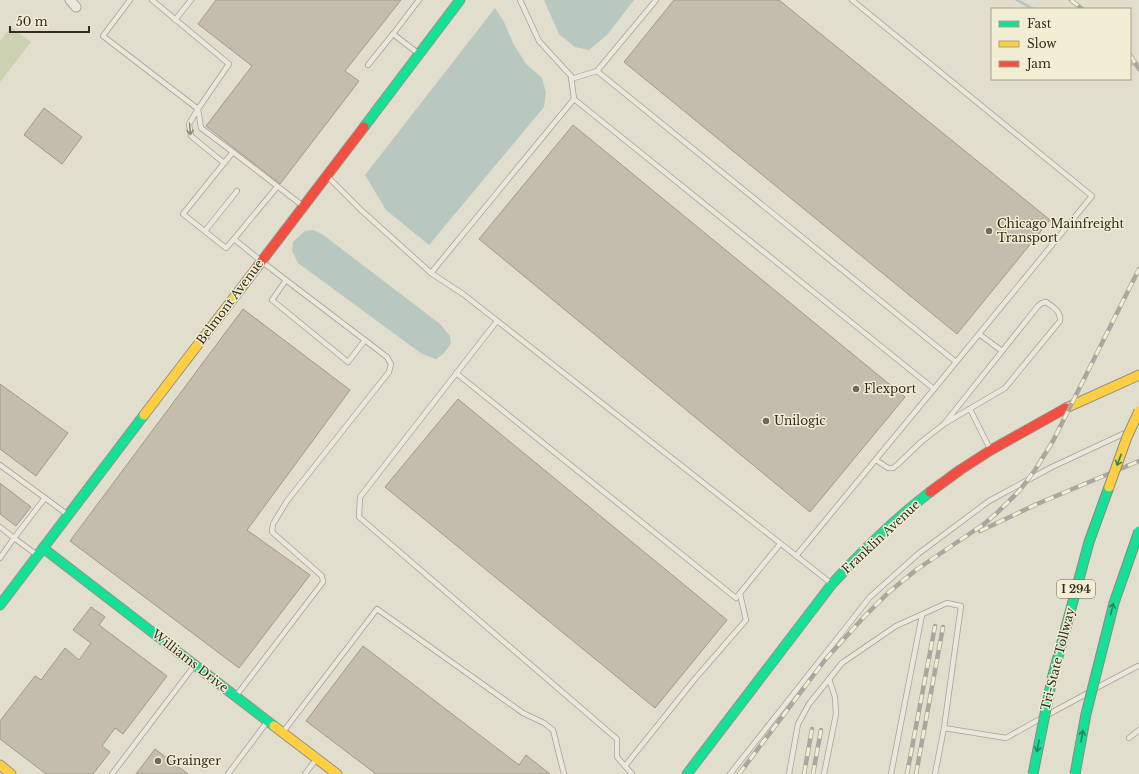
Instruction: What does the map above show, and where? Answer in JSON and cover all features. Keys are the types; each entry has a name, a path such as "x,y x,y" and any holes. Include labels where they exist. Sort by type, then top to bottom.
{"main road":[{"name":"Belmont Avenue","path":"0,605 460,0"},
{"name":"Franklin Avenue","path":"687,774 832,584 855,559 915,504 960,470 991,450 1070,405 1139,375"},
{"name":"Tri-State Tollway","path":"1032,774 1052,679 1089,542 1127,437 1139,411"},
{"path":"1075,774 1086,714 1114,603 1139,531"},
{"name":"Williams Drive","path":"41,552 195,664 336,774"},
{"path":"0,766 11,774"}],"lane":[{"path":"130,0 103,36 198,109 201,128 303,206"},
{"path":"152,0 229,64 189,124 191,136 224,163"},
{"path":"175,20 191,0"},
{"path":"368,65 419,0"},
{"path":"520,0 539,41 571,76 574,99 934,389"},
{"path":"571,79 597,71 656,0"},
{"path":"796,556 1092,196 852,0"},
{"path":"392,34 419,54"},
{"path":"597,71 956,362"},
{"path":"431,272 574,99"},
{"path":"233,152 183,214 226,248 277,187"},
{"path":"326,176 361,210 431,272 463,294 832,584"},
{"path":"205,231 237,191"},
{"path":"234,239 387,356 391,364 389,372 287,501 273,524 272,532 322,576 323,582 236,696"},
{"path":"286,280 272,300 348,362 365,340"},
{"path":"876,460 888,468 893,468 921,442 944,424 1005,388 1060,321 1059,312 1046,302 1038,306 944,424"},
{"path":"497,321 360,497 359,517 617,739 617,757 632,774"},
{"path":"979,334 1002,352"},
{"path":"456,373 736,598 780,544"},
{"path":"970,409 991,450"},
{"path":"730,774 870,597 918,554 989,501 1052,467 1139,426"},
{"path":"0,464 68,516"},
{"path":"0,558 45,498"},
{"path":"0,527 14,538 41,552"},
{"path":"625,766 694,680 746,620 740,594"},
{"path":"789,774 798,724 809,704 842,663 896,626 947,603 961,606 944,728 935,774"},
{"path":"283,732 377,609 523,713 544,723 553,730 564,774"},
{"path":"891,774 922,615"},
{"path":"112,774 195,664"},
{"path":"944,728 1006,738 1139,665"},
{"path":"824,774 836,714 835,697 830,679"},
{"path":"228,774 268,721"},
{"path":"1129,738 1139,730"},
{"path":"305,774 317,758"}],"green space":[{"path":"11,27 31,42 0,82 0,41"}],"shaded area":[{"path":"544,0 634,0 607,35 589,50 575,47 559,34"},
{"path":"495,8 504,22 513,43 526,64 542,78 546,93 544,107 429,245 386,210 365,175"},
{"path":"313,230 322,234 440,324 450,336 451,344 443,354 436,359 422,354 298,263 292,251 293,242 305,231"}],"building":[{"path":"216,0 401,0 345,71 359,81 280,184 206,126 252,66 198,24"},
{"path":"674,0 779,0 1050,220 957,334 624,62"},
{"path":"44,108 82,137 62,164 24,135"},
{"path":"573,125 905,397 810,512 479,239"},
{"path":"243,309 350,390 247,530 310,575 239,668 70,541"},
{"path":"0,384 68,433 36,476 0,449"},
{"path":"458,399 727,620 655,708 385,487"},
{"path":"0,483 31,507 16,526 0,514"},
{"path":"91,607 105,617 99,625 167,676 123,734 115,728 102,746 110,752 93,774 46,774 0,739 0,721 35,676 41,680 65,648 79,660 91,643 73,630"},
{"path":"363,646 519,765 526,755 550,774 376,774 306,721"},
{"name":"Grainger","path":"155,749 188,774 136,774"}],"waterway":[{"path":"1017,0 1031,8"},
{"path":"1131,64 1139,64"}],"railway":[{"path":"1071,0 1081,8"},
{"path":"1131,57 1139,69"},
{"path":"739,774 825,660 863,618 889,592 916,570 984,524 1020,490 1035,470 1053,441 1139,269"},
{"path":"980,531 1037,504 1139,461"},
{"path":"907,774 935,626"},
{"path":"916,774 943,627"},
{"path":"804,774 812,729"},
{"path":"813,774 821,730"}],"traffic: fast":[{"path":"364,127 460,0"},
{"path":"0,605 144,415"},
{"path":"1033,774 1052,679 1089,542 1109,487"},
{"path":"687,774 832,584 879,536 930,492"},
{"path":"1075,774 1086,714 1114,603 1139,531"},
{"path":"43,548 274,726"}],"traffic: slow":[{"path":"144,415 258,266"},
{"path":"1066,408 1139,375"},
{"path":"1109,487 1127,437 1139,411"},
{"path":"274,726 337,774"},
{"path":"0,765 11,774"}],"traffic: jam":[{"path":"258,266 364,127"},
{"path":"930,492 991,450 1066,408"}],"place":[{"name":"Chicago Mainfreight Transport","path":"989,231"},
{"name":"Flexport","path":"856,389"},
{"name":"Unilogic","path":"766,421"},
{"name":"Grainger","path":"158,761"}]}
